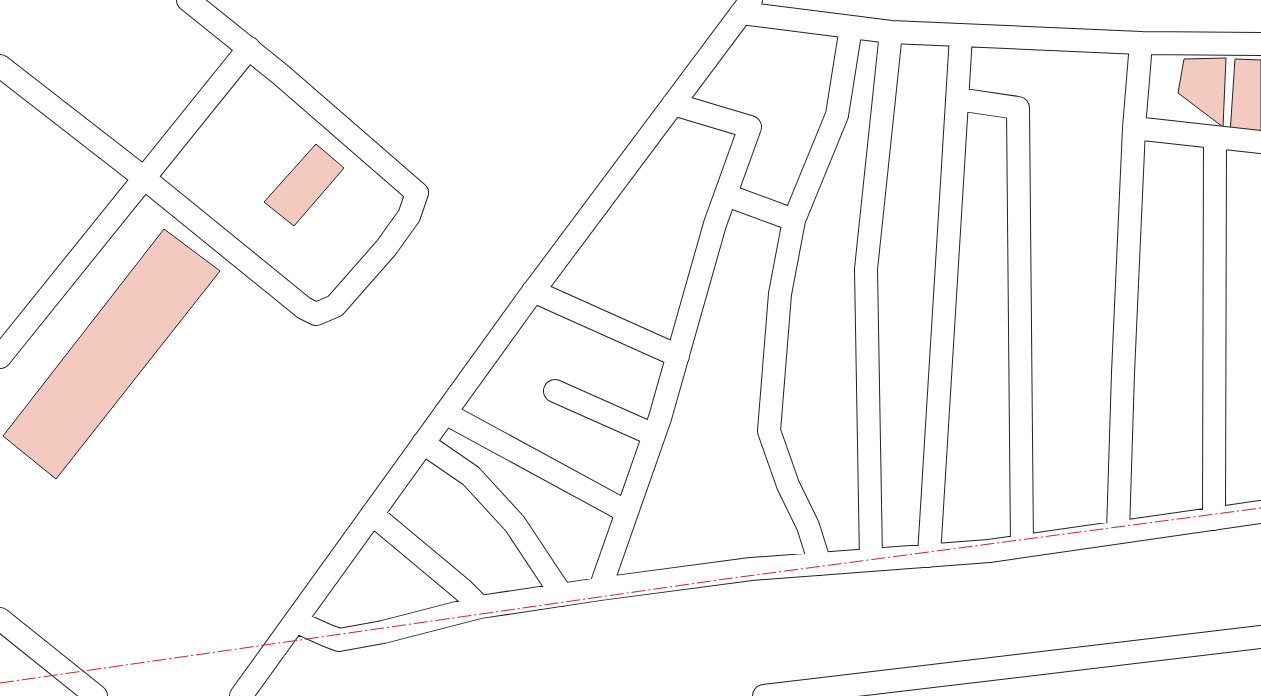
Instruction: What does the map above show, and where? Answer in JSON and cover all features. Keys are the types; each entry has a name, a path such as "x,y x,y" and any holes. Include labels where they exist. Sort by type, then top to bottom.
{"street":[{"path":"0,66 144,178 304,308 316,314 335,306 386,248 409,216 417,194 280,74 188,0"},
{"path":"241,696 533,291 746,7 851,27 891,32 1141,42 1261,44"},
{"path":"820,564 808,526 788,485 769,431 780,294 794,220 837,116 851,27"},
{"path":"871,560 866,269 891,32"},
{"path":"929,556 961,36"},
{"path":"1118,532 1123,373 1134,128 1141,42"},
{"path":"0,357 248,48"},
{"path":"957,99 1018,108 1022,546"},
{"path":"600,589 654,435 715,224 750,127 673,104"},
{"path":"1134,128 1261,142"},
{"path":"1214,518 1215,137"},
{"path":"726,195 794,220"},
{"path":"533,291 678,356"},
{"path":"555,391 654,435"},
{"path":"445,413 627,512"},
{"path":"423,443 471,476 515,524 562,595"},
{"path":"295,621 326,636 339,640 383,632 480,607 600,589 751,569 989,551 1261,512"},
{"path":"372,514 464,590 480,607"},
{"path":"0,619 96,696"},
{"path":"764,696 1261,637"}],"building":[{"path":"1226,58 1223,127 1178,93 1184,59"},
{"path":"1235,59 1261,60 1261,136 1230,134"},
{"path":"316,144 344,168 294,226 264,202"},
{"path":"164,229 220,271 56,479 3,436"}],"power":[{"path":"0,683 725,579 1261,508"}]}
